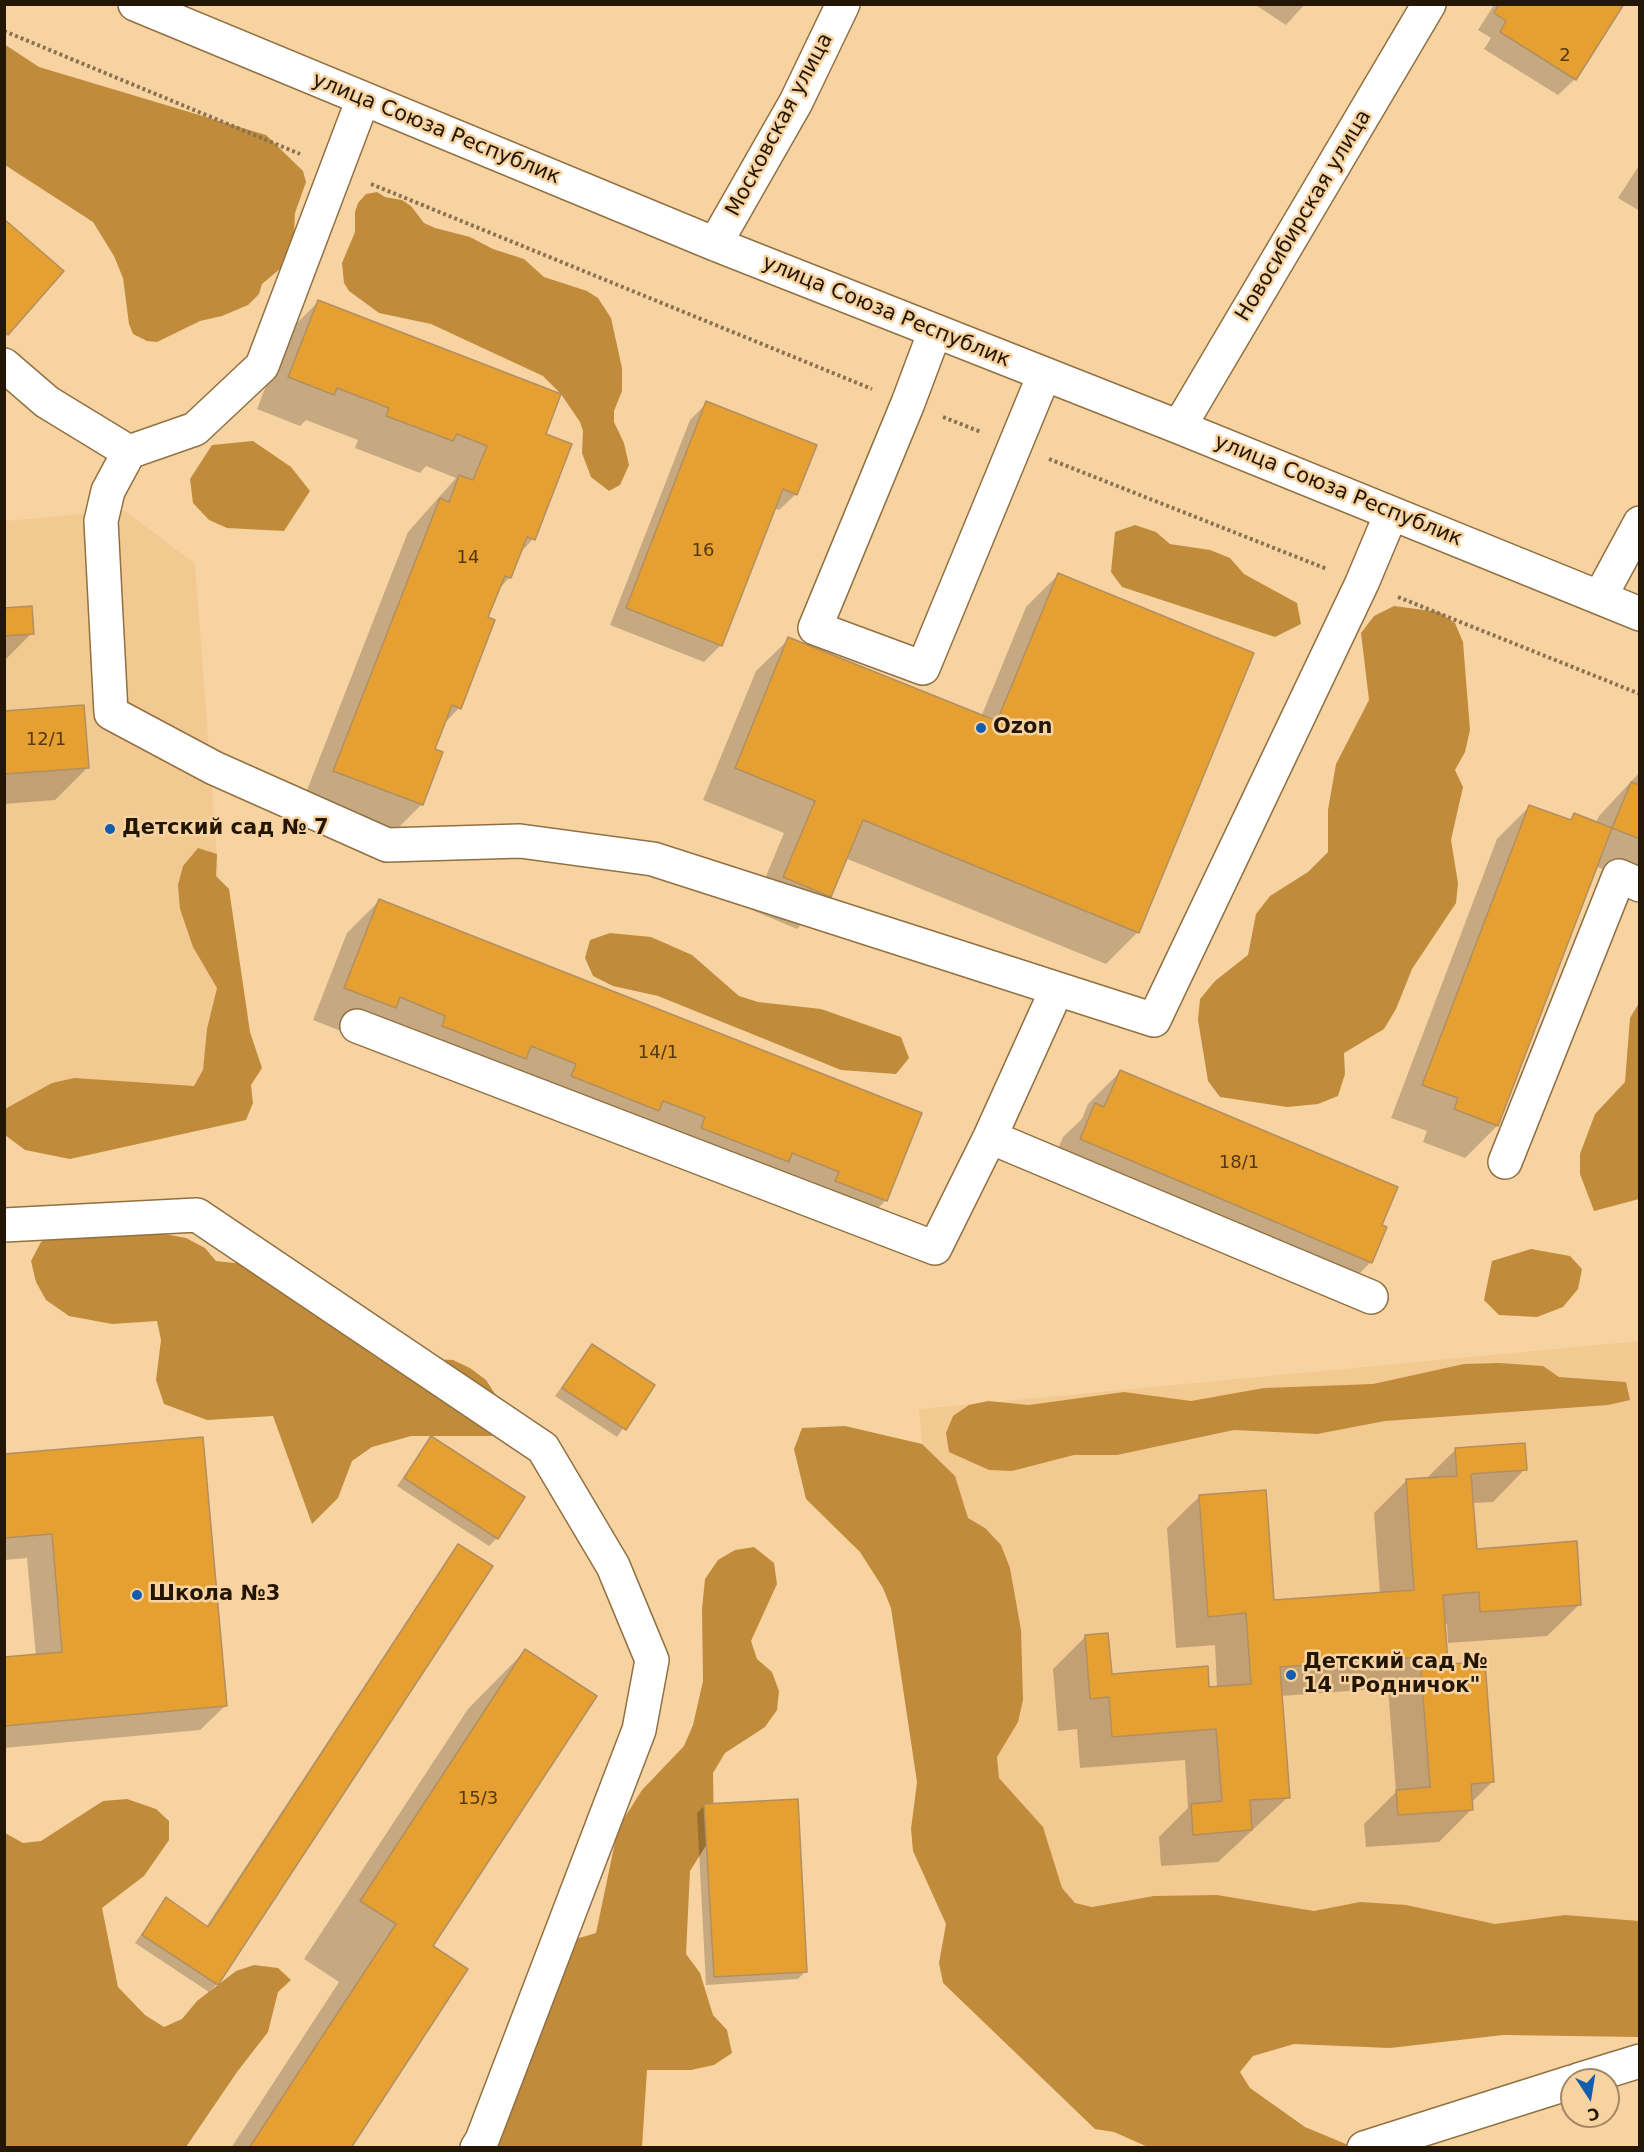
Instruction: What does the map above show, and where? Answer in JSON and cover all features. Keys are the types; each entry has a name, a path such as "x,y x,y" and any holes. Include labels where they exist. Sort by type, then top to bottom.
{"street":[{"name":"улица Союза Республик","path":"135,4 716,244 1179,427 1640,614"},
{"name":"Московская улица","path":"716,244 796,102 843,4"},
{"name":"Новосибирская улица","path":"1179,427 1429,4"},
{"path":"363,99 261,366 195,429 129,452 108,490 101,521 111,714 214,768 387,845 520,841 653,859 1154,1020 1362,583 1391,514"},
{"path":"935,331 908,403 815,628 923,668 1044,375"},
{"path":"4,365 47,402 129,452"},
{"path":"1600,597 1640,523"},
{"path":"1505,1162 1619,876 1640,885"},
{"path":"357,1026 935,1248 990,1137 1057,989"},
{"path":"990,1137 1371,1297"},
{"path":"4,1225 197,1215 543,1448 614,1566 652,1660 639,1730 487,2129 477,2148"},
{"path":"1617,2068 1640,2061"},
{"path":"1364,2148 1560,2086"}],"path":[{"path":"4,32 686,315 1640,694"}],"shaded area":[{"path":"4,44 39,67 266,135 303,171 306,182 295,213 293,253 287,263 262,284 259,294 248,305 222,316 200,321 157,342 147,341 133,334 129,324 123,278 114,256 93,222 5,165"},
{"path":"377,192 385,197 402,200 411,206 424,223 470,237 493,249 524,259 544,277 587,291 598,298 611,318 622,368 622,391 614,411 614,422 624,443 629,465 620,485 609,491 591,477 582,453 583,431 580,422 561,394 543,376 431,324 379,313 349,291 344,283 342,263 355,232 355,212 358,203 366,194"},
{"path":"253,441 291,467 310,491 284,531 227,528 209,520 193,503 190,479 212,445"},
{"name":"Детский сад № 7","path":"124,510 195,564 235,1094 5,1113 5,521"},
{"path":"1135,525 1156,532 1170,544 1210,550 1230,558 1244,574 1297,603 1301,624 1275,637 1122,587 1111,572 1115,532"},
{"path":"1394,606 1439,612 1455,623 1463,642 1470,730 1465,752 1455,770 1463,787 1451,840 1458,883 1456,903 1412,969 1396,1009 1384,1029 1344,1053 1345,1074 1338,1096 1318,1104 1287,1107 1220,1097 1208,1081 1198,1020 1200,999 1215,981 1248,955 1256,914 1270,896 1308,872 1328,852 1328,810 1336,764 1369,700 1361,633 1374,616"},
{"path":"198,848 217,854 216,876 229,889 250,1032 262,1068 251,1085 253,1103 246,1120 70,1159 25,1150 5,1135 5,1109 52,1083 74,1078 194,1086 203,1070 207,1029 217,988 193,947 180,909 178,885 183,866"},
{"path":"610,933 651,937 692,955 739,996 758,1002 821,1009 901,1037 909,1058 896,1074 841,1070 658,996 613,986 593,976 585,958 590,940"},
{"path":"1639,1003 1639,1199 1594,1211 1580,1174 1580,1154 1595,1114 1625,1082 1630,1018"},
{"path":"105,1223 186,1238 205,1248 216,1261 253,1265 407,1358 453,1360 470,1368 486,1380 497,1397 502,1418 497,1436 411,1436 372,1447 352,1461 338,1498 312,1524 273,1416 207,1420 164,1404 156,1380 161,1340 157,1321 112,1324 69,1316 46,1300 36,1282 31,1261 41,1242 59,1233"},
{"path":"1531,1249 1570,1256 1582,1269 1578,1289 1563,1307 1537,1317 1499,1315 1484,1300 1492,1261"},
{"name":"Детский сад № 14 \"Родничок\"","path":"1639,1341 1639,1940 974,2003 919,1409"},
{"path":"1499,1363 1543,1366 1559,1377 1626,1382 1630,1400 1608,1405 1385,1421 1317,1434 1234,1430 1117,1455 1074,1455 1012,1471 989,1470 949,1452 946,1433 953,1416 969,1405 988,1401 1029,1405 1124,1392 1191,1401 1264,1388 1373,1384 1464,1364"},
{"path":"845,1426 922,1444 955,1476 968,1518 985,1528 1001,1545 1010,1568 1021,1630 1023,1700 1018,1722 997,1757 999,1778 1043,1827 1062,1888 1075,1903 1092,1907 1154,1896 1217,1895 1314,1911 1360,1902 1406,1905 1495,1924 1565,1915 1639,1921 1639,2037 1503,2035 1390,2048 1294,2044 1253,2056 1240,2072 1250,2088 1305,2127 1353,2147 1148,2147 1114,2132 1095,2129 943,1983 939,1963 946,1924 913,1851 911,1829 917,1782 891,1608 883,1588 860,1552 806,1499 794,1449 802,1428"},
{"path":"754,1547 774,1563 777,1584 751,1641 757,1659 772,1672 779,1691 777,1710 765,1727 725,1753 713,1773 714,1833 690,1871 686,1954 700,1973 713,2015 727,2030 732,2053 714,2065 691,2070 647,2070 642,2147 481,2148 482,2140 522,2085 559,1944 596,1933 618,1828 642,1790 684,1746 693,1725 703,1681 702,1609 705,1579 718,1560 735,1550"},
{"path":"127,1799 156,1809 169,1821 169,1840 144,1876 102,1908 118,1987 145,2015 164,2027 182,2019 197,2001 236,1971 254,1965 278,1968 291,1980 278,1992 268,2032 237,2072 186,2147 6,2148 5,1833 23,1843 41,1841 103,1801"}],"building":[{"path":"1499,4 1624,4 1576,80 1500,32 1506,21 1494,13"},
{"path":"4,219 64,271 8,335 4,332"},
{"path":"318,300 561,394 546,434 572,444 535,540 527,537 511,578 505,576 488,617 495,620 461,709 452,705 435,749 443,752 423,805 333,771 440,498 449,502 459,475 473,480 487,446 457,434 453,441 386,416 389,408 337,388 334,395 288,377"},
{"path":"706,401 817,445 797,495 783,489 722,646 626,608"},
{"path":"1058,573 1254,653 1139,933 863,820 831,897 783,877 815,801 735,768 788,637 997,721"},
{"path":"32,606 34,634 4,636 4,608"},
{"path":"84,705 89,768 4,774 4,711"},
{"path":"1631,782 1640,785 1640,839 1612,828"},
{"path":"1529,805 1571,820 1574,813 1612,828 1498,1126 1454,1109 1458,1098 1422,1085"},
{"path":"379,899 922,1113 887,1201 835,1181 839,1172 792,1153 789,1162 701,1128 705,1117 663,1101 659,1111 571,1076 576,1064 531,1046 526,1059 442,1026 445,1016 400,997 396,1008 344,988"},
{"path":"1120,1070 1398,1187 1382,1225 1387,1227 1372,1263 1080,1139 1095,1103 1104,1107"},
{"path":"592,1344 655,1385 626,1430 562,1388"},
{"path":"431,1436 525,1497 498,1539 404,1478"},
{"name":"Школа №3","path":"203,1437 227,1706 4,1726 4,1657 62,1652 52,1534 4,1538 4,1454"},
{"path":"1525,1443 1527,1470 1471,1474 1477,1549 1577,1541 1581,1605 1480,1612 1479,1592 1443,1595 1448,1664 1485,1662 1494,1782 1471,1784 1473,1810 1398,1815 1396,1790 1430,1787 1420,1657 1280,1667 1290,1798 1250,1800 1252,1830 1193,1835 1191,1804 1222,1801 1216,1729 1112,1737 1109,1697 1090,1699 1085,1635 1108,1633 1112,1674 1208,1666 1209,1687 1251,1684 1246,1613 1208,1617 1199,1495 1266,1490 1274,1600 1414,1590 1406,1479 1457,1476 1455,1448"},
{"path":"458,1544 493,1566 218,1985 142,1935 166,1897 208,1927"},
{"path":"525,1649 597,1696 433,1946 468,1969 351,2148 249,2148 396,1924 360,1901"},
{"path":"798,1799 807,1972 714,1977 704,1804"}],"place":[{"name":"Ozon","path":"981,728"},
{"name":"Детский сад № 7","path":"110,829"},
{"name":"Школа №3","path":"137,1595"},
{"name":"Детский сад № 14 \"Родничок\"","path":"1291,1675"}]}
